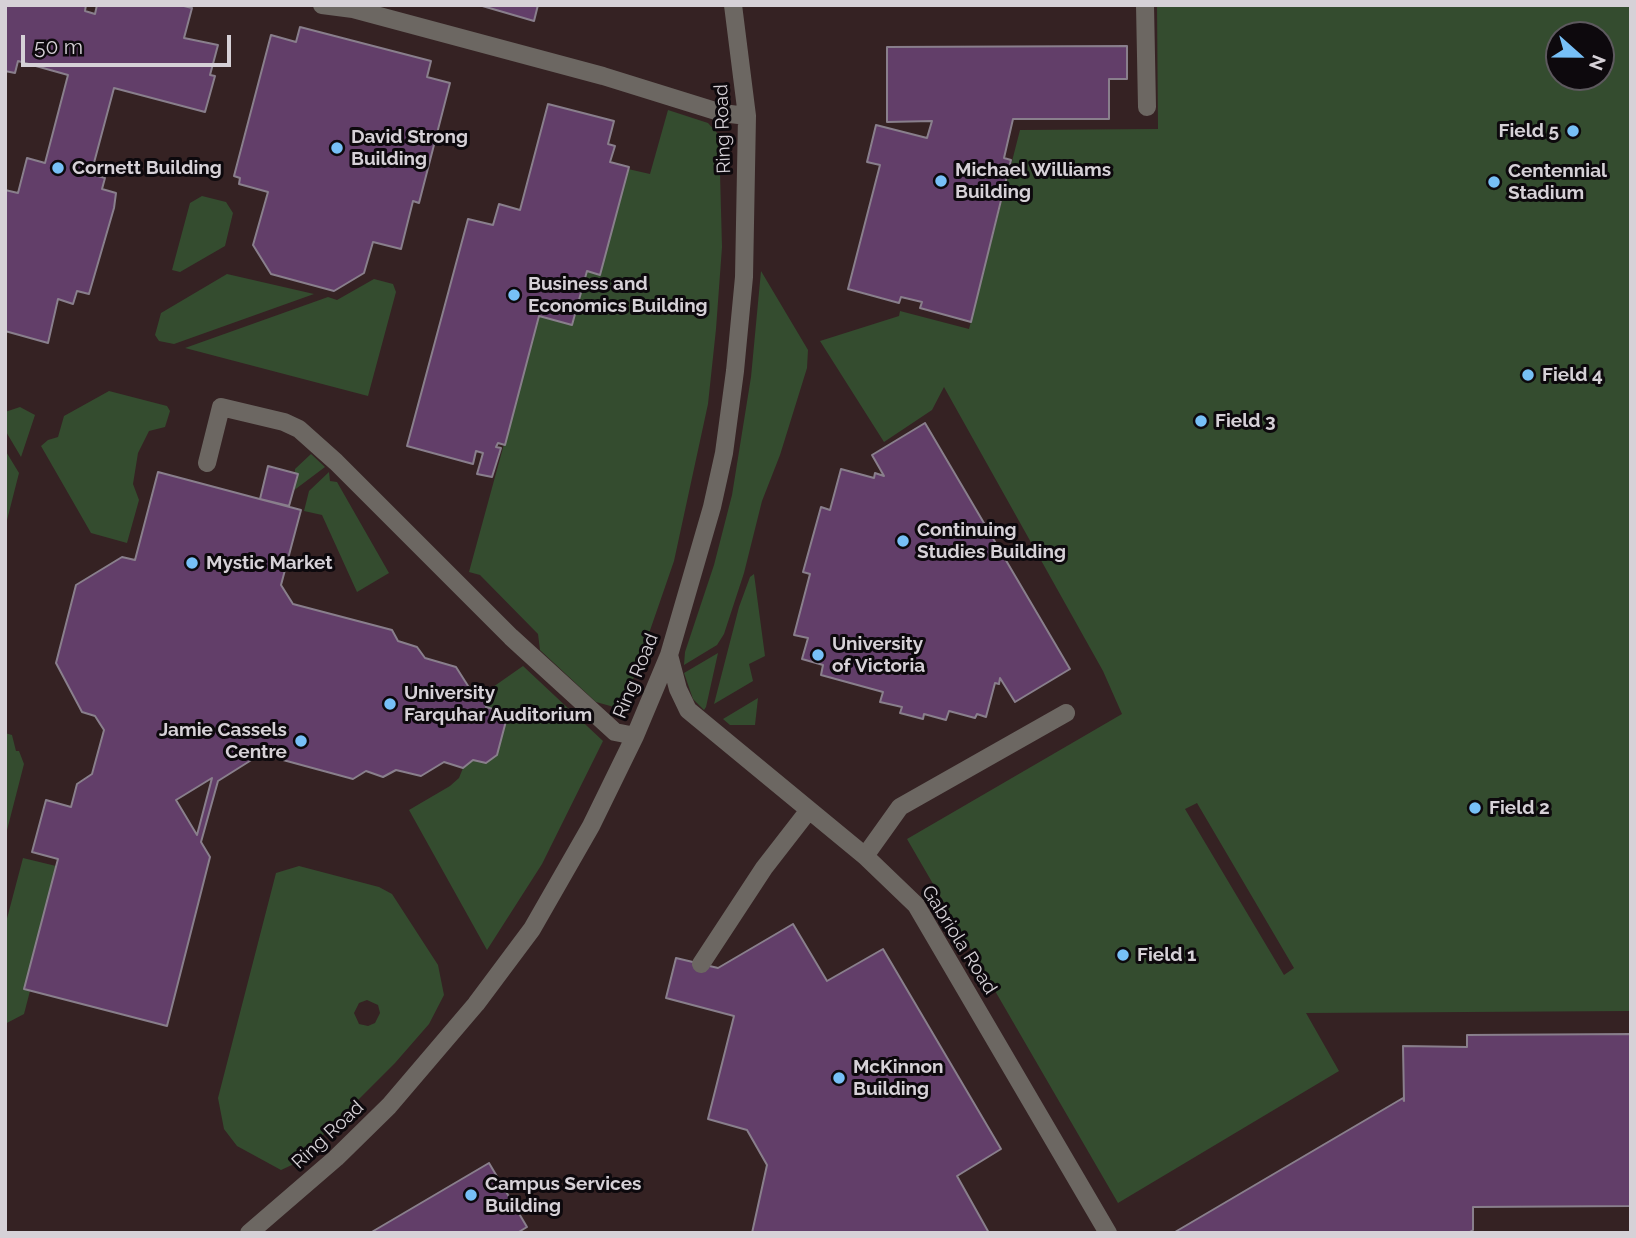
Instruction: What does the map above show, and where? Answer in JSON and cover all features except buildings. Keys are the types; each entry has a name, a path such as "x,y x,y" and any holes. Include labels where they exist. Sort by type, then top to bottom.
{"street":[{"path":"322,5 352,9 603,76 722,113 747,116"},
{"name":"Ring Road","path":"249,1233 327,1167 389,1106 476,1004 531,929 559,883 635,736 669,655 700,554 724,453 744,277 747,116 733,5"},
{"path":"1145,5 1147,107"},
{"path":"207,463 222,407 284,422 299,429 343,469 511,638 615,732 635,736"},
{"name":"Gabriola Road","path":"669,655 678,689 688,710 865,856 916,905 1108,1233"},
{"path":"865,856 900,807 1066,713"},
{"path":"701,964 764,868 809,810"}],"shaded area":[{"name":"University of Victoria","path":"5,5 1631,5 1631,1233 5,1233"}],"green space":[{"path":"1157,5 1631,5 1631,1011 1306,1013 1339,1071 1118,1203 907,839 1122,714 1103,671 944,387 932,410 884,442 820,341 899,316 900,311 969,329 1020,130 1158,129","holes":["1197,803 1294,968 1284,975 1185,809"]},
{"path":"668,110 708,123 719,135 722,247 716,329 708,404 674,561 627,697 614,707 596,702 540,650 538,634 480,575 469,572 539,316 587,271 600,274 628,169 650,174"},
{"path":"202,196 226,202 233,213 225,246 180,272 172,270 190,203"},
{"path":"761,271 808,350 807,368 780,455 762,501 744,573 724,634 717,645 684,665 685,652 714,565 732,495 751,377"},
{"path":"227,274 314,294 174,344 159,341 155,335 161,313"},
{"path":"374,279 393,284 396,292 368,396 185,348 328,297 337,300"},
{"path":"109,391 167,406 170,411 165,427 149,431 138,453 133,484 139,500 127,543 91,533 41,446 58,437 64,416"},
{"path":"20,407 35,415 21,457 5,430 5,412"},
{"path":"5,450 19,473 5,528"},
{"path":"311,454 325,467 293,491 295,469"},
{"path":"329,472 330,481 337,482 389,573 357,592 322,515 304,511 309,491"},
{"path":"754,574 765,656 749,664 753,681 714,704 739,607 750,577"},
{"path":"718,653 704,710 693,699 684,673"},
{"path":"523,666 603,741 542,864 487,950 409,810 450,786 459,778 463,768 473,760 497,755 506,721 500,711 486,707 483,694"},
{"path":"758,698 755,725 730,725 723,719"},
{"path":"5,733 12,735 16,751 19,751 24,764 5,838"},
{"path":"23,858 56,866 24,989 30,991 24,1014 5,1024 5,926"},
{"path":"299,866 379,887 392,894 438,965 444,995 429,1024 395,1063 294,1164 281,1170 237,1146 224,1129 218,1098 276,873","holes":["367,1000 378,1005 380,1013 375,1023 368,1026 359,1024 354,1013 359,1003"]}],"place":[{"name":"Field 5","path":"1573,131"},
{"name":"David Strong Building","path":"337,148"},
{"name":"Cornett Building","path":"58,168"},
{"name":"Michael Williams Building","path":"941,181"},
{"name":"Centennial Stadium","path":"1494,182"},
{"name":"Business and Economics Building","path":"514,295"},
{"name":"Field 4","path":"1528,375"},
{"name":"Field 3","path":"1201,421"},
{"name":"Continuing Studies Building","path":"903,541"},
{"name":"Mystic Market","path":"192,563"},
{"name":"University of Victoria","path":"818,655"},
{"name":"University Farquhar Auditorium","path":"390,704"},
{"name":"Jamie Cassels Centre","path":"301,741"},
{"name":"Field 2","path":"1475,808"},
{"name":"Field 1","path":"1123,955"},
{"name":"McKinnon Building","path":"839,1078"},
{"name":"Campus Services Building","path":"471,1195"}]}
